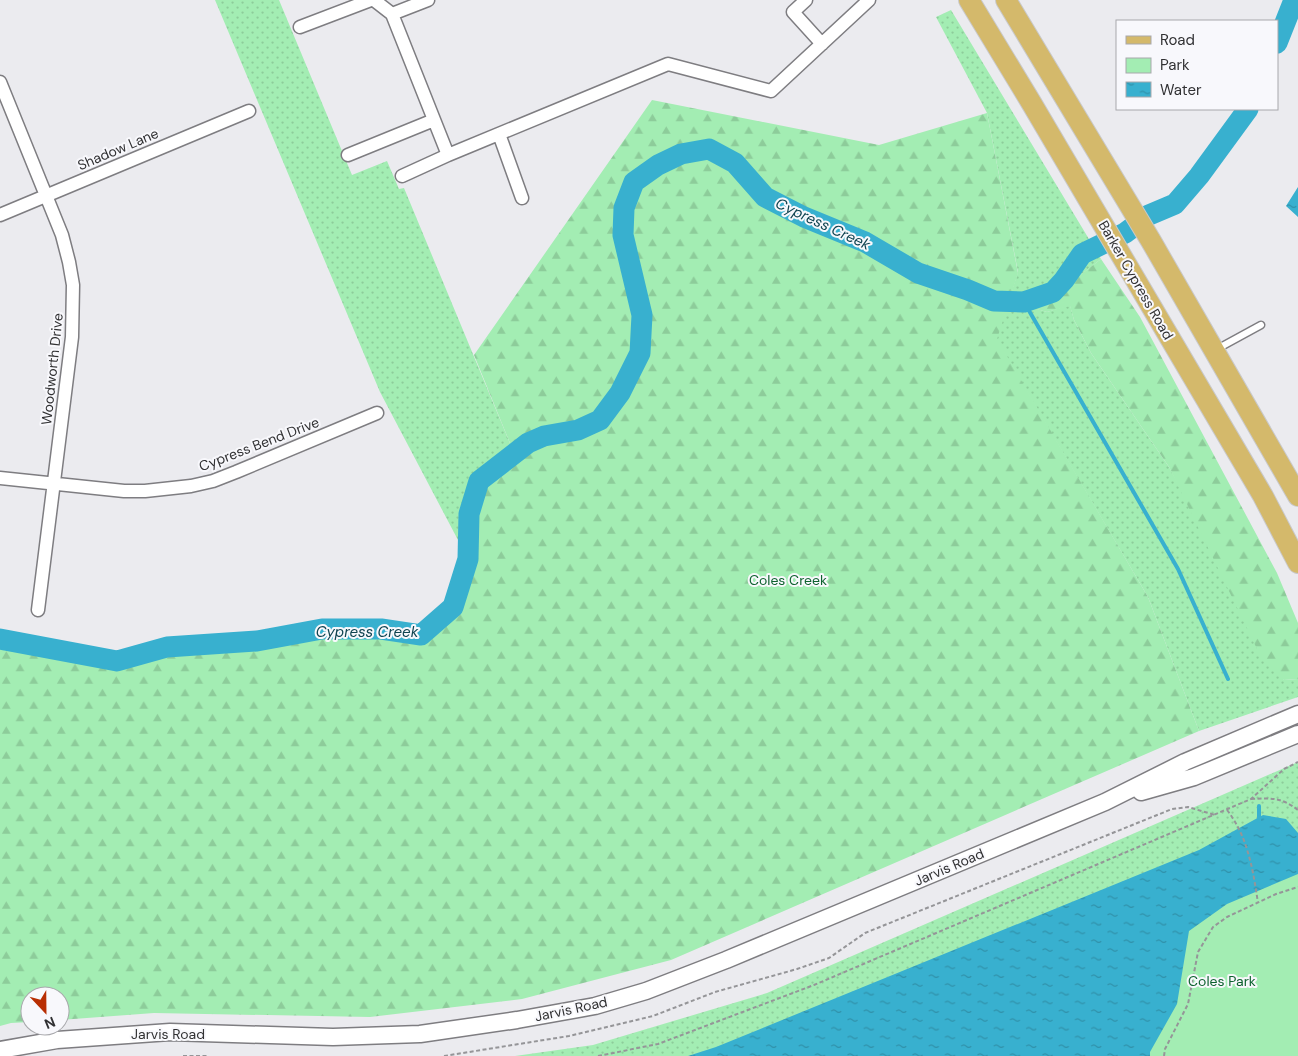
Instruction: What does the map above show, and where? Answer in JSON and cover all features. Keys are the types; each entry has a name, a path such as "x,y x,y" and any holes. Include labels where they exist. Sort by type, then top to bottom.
{"main road":[{"name":"Barker Cypress Road","path":"969,0 1263,496 1298,562"},
{"path":"1006,0 1295,486 1263,496"}],"street":[{"path":"300,27 373,0 392,14 448,155"},
{"path":"392,14 428,0"},
{"path":"806,0 793,12 822,44"},
{"path":"402,176 448,155 668,64 771,91 869,0"},
{"name":"Woodworth Drive","path":"0,82 62,235 73,285 72,337 38,610"},
{"name":"Shadow Lane","path":"0,215 248,111"},
{"path":"348,154 434,120"},
{"path":"499,134 522,198"},
{"name":"Cypress Bend Drive","path":"0,478 131,491 166,490 191,486 229,475 377,413"},
{"name":"Jarvis Road","path":"0,1050 58,1040 162,1032 333,1037 420,1034 517,1020 595,1006 646,991 726,960 1105,802 1185,762 1298,714"},
{"name":"Jarvis Road","path":"1105,802 1194,777 1298,734"}],"lane":[{"path":"1215,350 1262,325"}],"path":[{"path":"1251,800 1284,769 1298,762"},
{"path":"598,1056 658,1044 814,985 1251,800 1275,798 1290,804 1298,810"},
{"path":"444,1056 568,1036 653,1016 715,992 829,958 865,933 1172,809 1188,807 1216,815"},
{"path":"1227,810 1234,819 1248,848 1258,903"},
{"path":"1164,1056 1165,1049 1188,1004 1198,952 1213,927 1227,917 1276,894 1298,887"},
{"path":"183,1056 208,1056"}],"green space":[{"path":"215,0 279,0 352,175 387,161 399,189 404,188 514,453 479,482 469,514 468,559 380,392"},
{"path":"951,10 1101,259 1037,309 1047,312 1070,305 1074,320 1091,353 1169,467 1284,680 1298,679 1298,697 1199,731 1148,597 996,339 1018,272 987,113 936,17"},
{"name":"Coles Creek","path":"652,100 879,145 987,113 1018,273 997,339 1148,597 1199,731 671,960 522,999 370,1017 154,1013 70,1019 70,986 20,986 20,1023 0,1026 0,639 117,661 167,647 257,641 322,629 381,629 421,635 453,607 468,559 469,514 479,481 514,453 474,355"},
{"path":"1101,259 1140,317 1277,573 1298,623 1298,679 1284,680 1258,651 1169,467 1091,353 1074,320 1070,306 1047,312 1036,309"},
{"path":"1298,762 1298,870 837,1056 515,1056 593,1045 767,993"},
{"name":"Coles Park","path":"1298,870 1298,1056 837,1056"}],"water":[{"path":"1298,187 1298,217 1286,206"},
{"path":"1263,815 1286,819 1298,833 1298,874 1227,904 1189,931 1177,1004 1150,1052 1150,1056 688,1056 716,1047 1199,850"}],"waterway":[{"name":"Cypress Creek","path":"1278,40 1294,0"},
{"name":"Cypress Creek","path":"0,639 117,661 167,647 257,641 322,629 381,629 421,635 453,607 468,559 469,514 479,481 528,443 544,436 578,430 600,420 620,393 640,353 642,315 623,235 624,208 634,182 658,165 681,154 709,149 735,163 765,197 804,217 865,242 918,273 994,301 1024,302 1053,292 1082,254 1125,233 1149,215 1175,204 1199,176 1247,110"},
{"path":"1024,302 1178,569 1228,679"},
{"path":"1259,806 1259,821"}]}
